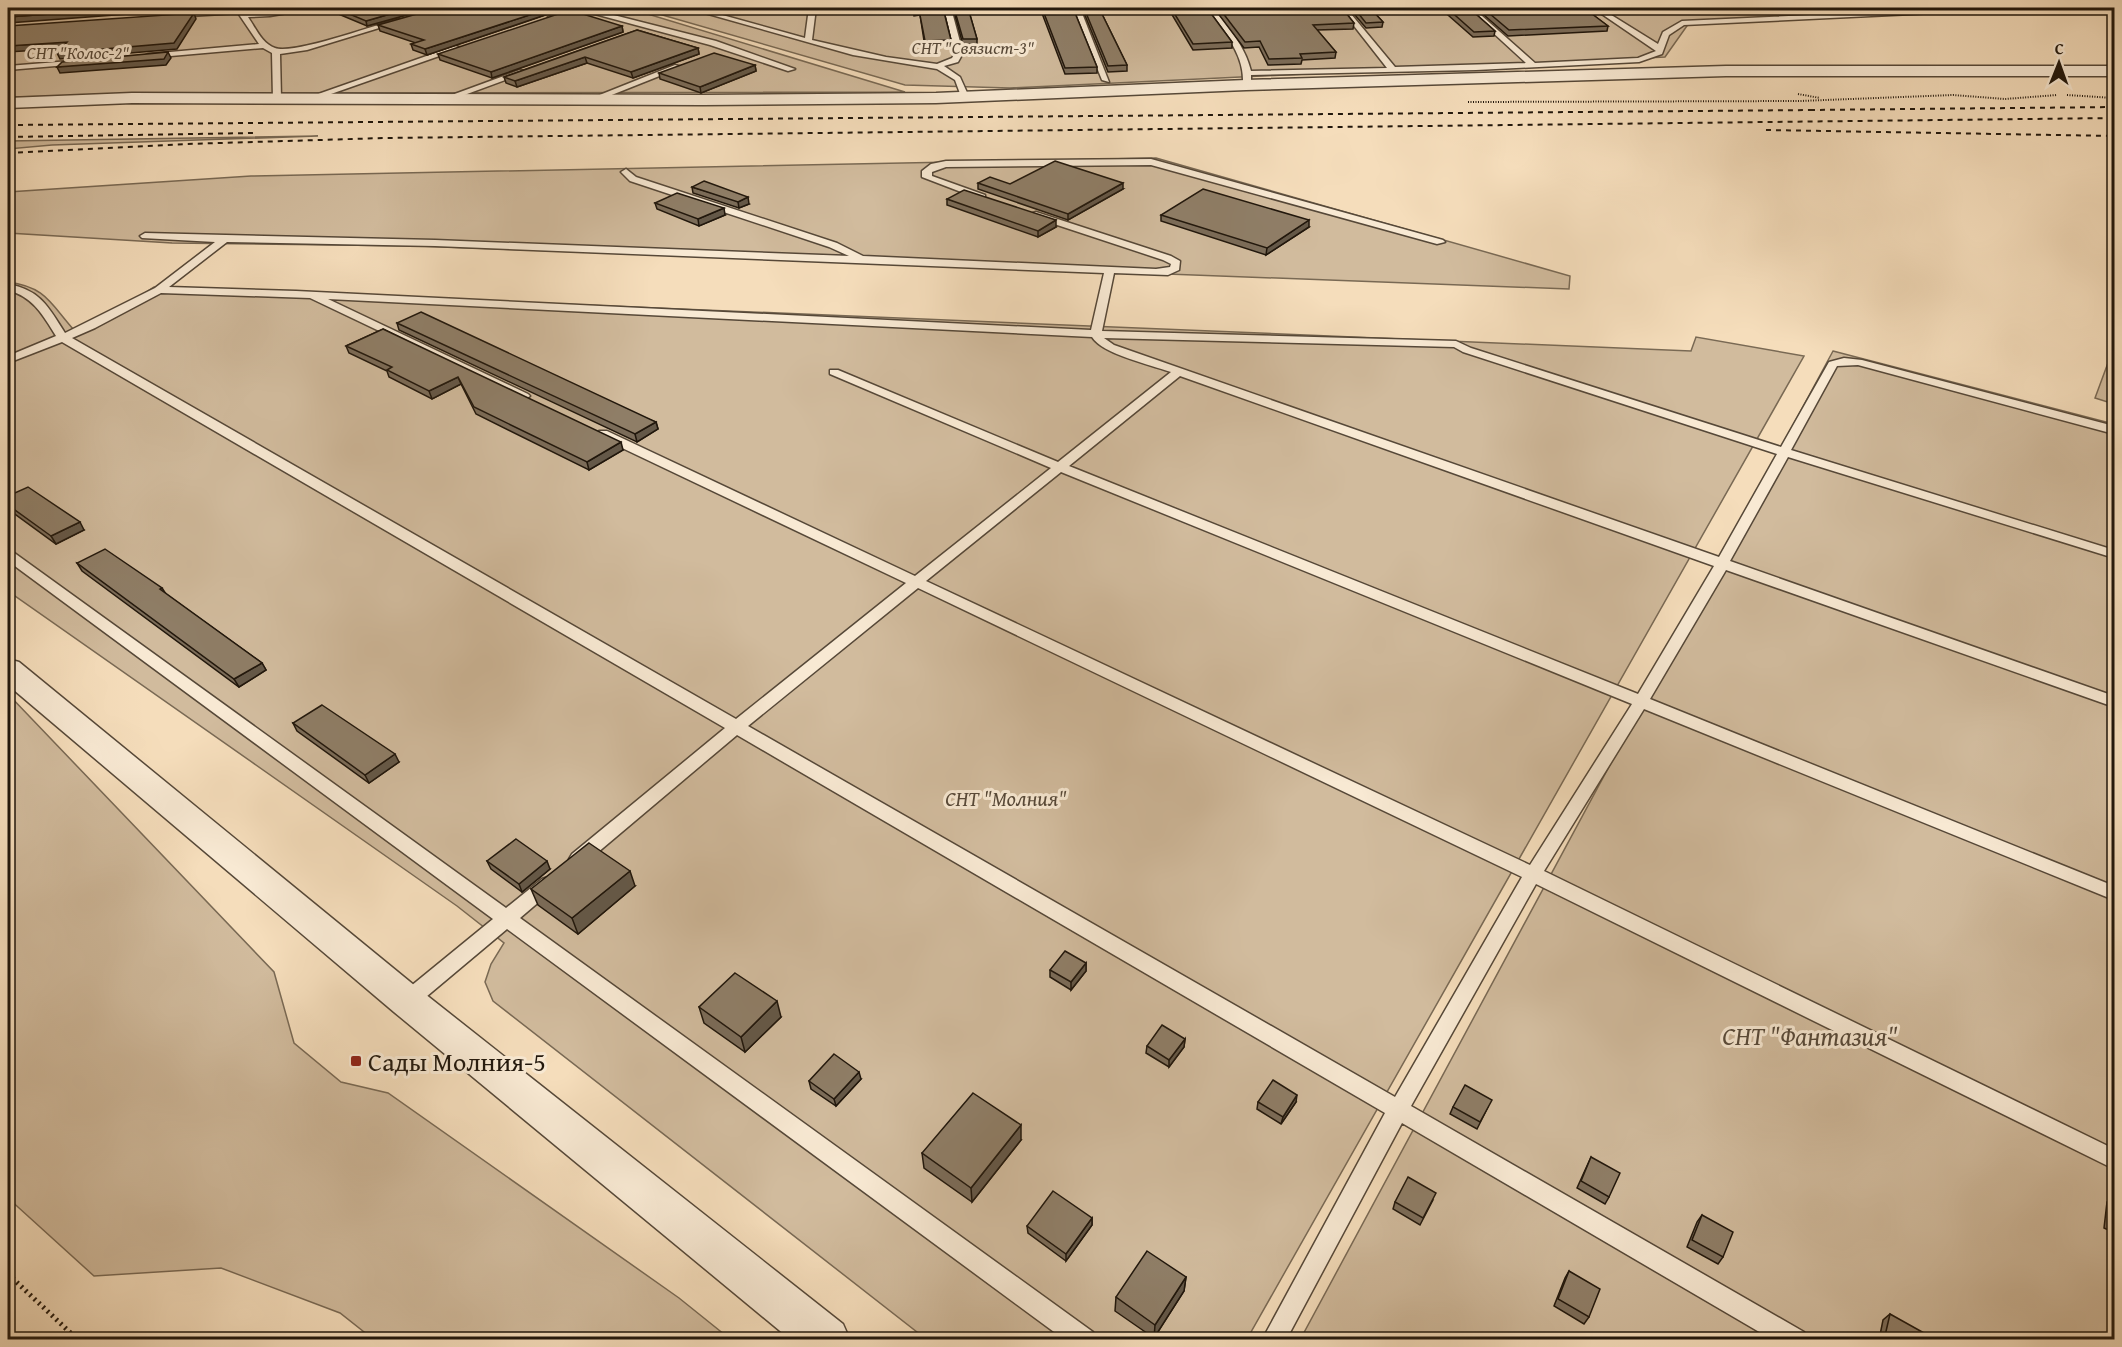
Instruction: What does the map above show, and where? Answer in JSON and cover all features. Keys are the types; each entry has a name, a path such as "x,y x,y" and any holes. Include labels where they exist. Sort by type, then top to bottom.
{"street":[{"path":"8,103 132,98 591,100 965,96 1248,79 1726,71 2115,71"},
{"path":"8,669 407,1001 827,1340"}],"lane":[{"path":"170,15 240,11 270,14 305,8"},
{"path":"548,18 580,8 728,48 791,69"},
{"path":"691,8 891,61 923,63 948,71 963,84 965,96"},
{"path":"808,40 813,8"},
{"path":"935,67 955,60 959,53 948,8"},
{"path":"1076,8 1106,81"},
{"path":"1210,8 1238,48 1248,79 1392,69 1476,68 1639,60 1659,52 1666,34 1682,23 1735,16 1861,14 1996,8"},
{"path":"1343,8 1392,69"},
{"path":"1469,8 1532,64"},
{"path":"1596,8 1639,37 1660,48"},
{"path":"1850,8 1861,14"},
{"path":"240,11 264,46 276,52 304,48 402,20"},
{"path":"640,30 651,27"},
{"path":"136,57 264,46"},
{"path":"308,99 462,46"},
{"path":"718,52 728,48"},
{"path":"276,52 277,99"},
{"path":"8,68 89,61"},
{"path":"591,100 686,64"},
{"path":"445,99 532,69"},
{"path":"997,202 927,177 927,171 933,166 946,164 1151,162 1440,242"},
{"path":"626,172 633,179 833,245 864,259"},
{"path":"145,236 223,240 420,243 1168,272 1175,268 1176,263 1167,258 1031,213"},
{"path":"8,360 91,326 159,290 223,240"},
{"path":"1110,270 1096,334 1100,341 1110,347 2115,702"},
{"path":"8,287 29,292 39,301 62,337 1796,1340"},
{"path":"159,290 312,295 1096,334 1456,344 1467,350 1784,452 2115,554"},
{"path":"312,295 538,403"},
{"path":"1273,1340 1398,1110 1533,874 1642,700 1722,564 1833,364 1844,361 1858,362 2115,430"},
{"path":"834,372 1060,467 1642,700 2115,893"},
{"path":"407,1001 736,727 1178,372"},
{"path":"592,429 1533,874 2115,1160"},
{"path":"8,555 1085,1340"}],"path":[{"path":"1464,103 1618,100 1800,101 1953,95 2005,99 2062,94 2115,98"},
{"path":"8,1274 78,1340"}],"green space":[{"name":"СНТ \"Колос-2\"","path":"8,8 628,8 905,92 296,93 8,97"},
{"name":"СНТ \"Связист-3\"","path":"638,8 2046,8 1689,23 1665,57 1010,88 905,85"},
{"path":"318,136 52,145 8,149 8,141"},
{"path":"1156,158 1570,276 1569,289 419,246 172,243 8,233 8,192 251,176"},
{"name":"СНТ \"Молния\"","path":"8,282 21,284 39,292 53,304 74,330 131,302 154,287 1691,351 1696,337 1804,356 1247,1339 926,1339 493,1001 485,982 491,964 504,943 457,906 8,591"},
{"name":"СНТ \"Фантазия\"","path":"1833,351 2114,424 2114,1339 1300,1340"},
{"path":"2112,352 2114,352 2114,404 2095,398"},
{"path":"8,694 274,972 294,1043 341,1082 388,1093 679,1298 730,1339 373,1339 340,1313 221,1268 94,1276 8,1198"}],"building":[{"path":"8,8 136,8 8,17"},
{"path":"335,8 411,8 366,21"},
{"path":"438,8 551,8 425,49 411,44 424,40 378,25"},
{"path":"913,8 943,8 951,40 925,41 919,10"},
{"path":"954,8 968,8 977,39 963,39"},
{"path":"1042,8 1073,8 1097,67 1065,68"},
{"path":"1084,8 1099,8 1127,65 1108,66"},
{"path":"1171,8 1207,8 1232,42 1193,44"},
{"path":"1219,8 1342,8 1354,23 1313,25 1336,52 1300,54 1302,58 1269,59 1260,41 1245,42"},
{"path":"1354,8 1370,8 1383,22 1366,23"},
{"path":"1447,8 1469,8 1495,31 1474,32"},
{"path":"1483,8 1598,8 1600,9 1587,10 1608,26 1509,30"},
{"path":"570,10 622,26 491,72 438,54"},
{"path":"194,13 174,43 57,53 67,42 8,46 8,26"},
{"path":"637,30 698,48 631,72 585,57 515,81 504,77"},
{"path":"168,52 164,59 57,67 62,62"},
{"path":"714,53 755,65 700,87 659,73"},
{"path":"1055,161 1123,183 1068,214 978,183 990,177 1010,184"},
{"path":"704,181 748,197 738,202 692,187"},
{"path":"1203,189 1309,220 1267,248 1161,215"},
{"path":"964,190 1056,220 1038,231 947,199"},
{"path":"677,193 724,208 698,219 655,203"},
{"path":"421,312 656,422 635,434 397,323"},
{"path":"383,329 621,442 587,462 474,407 458,377 429,391 387,370 392,367 346,346"},
{"path":"28,487 80,522 51,536 8,505 8,496"},
{"path":"105,549 162,588 160,589 262,663 234,679 77,563"},
{"path":"322,705 395,754 365,775 293,723"},
{"path":"516,839 547,861 519,884 487,861"},
{"path":"589,843 630,871 572,918 531,889"},
{"path":"1065,951 1086,963 1071,982 1050,970"},
{"path":"735,973 777,1001 741,1037 699,1007"},
{"path":"1162,1025 1185,1039 1169,1060 1147,1046"},
{"path":"834,1054 859,1072 834,1099 809,1081"},
{"path":"1273,1080 1297,1095 1283,1117 1258,1102"},
{"path":"1465,1085 1492,1100 1480,1122 1453,1107"},
{"path":"973,1093 1021,1125 971,1188 922,1153"},
{"path":"1591,1157 1620,1173 1609,1197 1581,1181"},
{"path":"1408,1177 1436,1193 1423,1218 1395,1202"},
{"path":"1053,1191 1092,1218 1066,1254 1027,1226"},
{"path":"2115,1201 2115,1222 2112,1221"},
{"path":"1702,1215 1733,1232 1723,1257 1692,1240"},
{"path":"1147,1251 1186,1277 1155,1325 1116,1297"},
{"path":"1569,1271 1600,1289 1589,1317 1558,1299"},
{"path":"1890,1314 1924,1333 1923,1340 1884,1340"}],"railway":[{"path":"1810,110 2114,107"},
{"path":"8,125 1818,110"},
{"path":"8,153 186,144 385,138 2114,118"},
{"path":"1766,130 2114,136"},
{"path":"8,137 253,133"}],"place":[{"name":"Сады Молния-5","path":"356,1061"}]}
